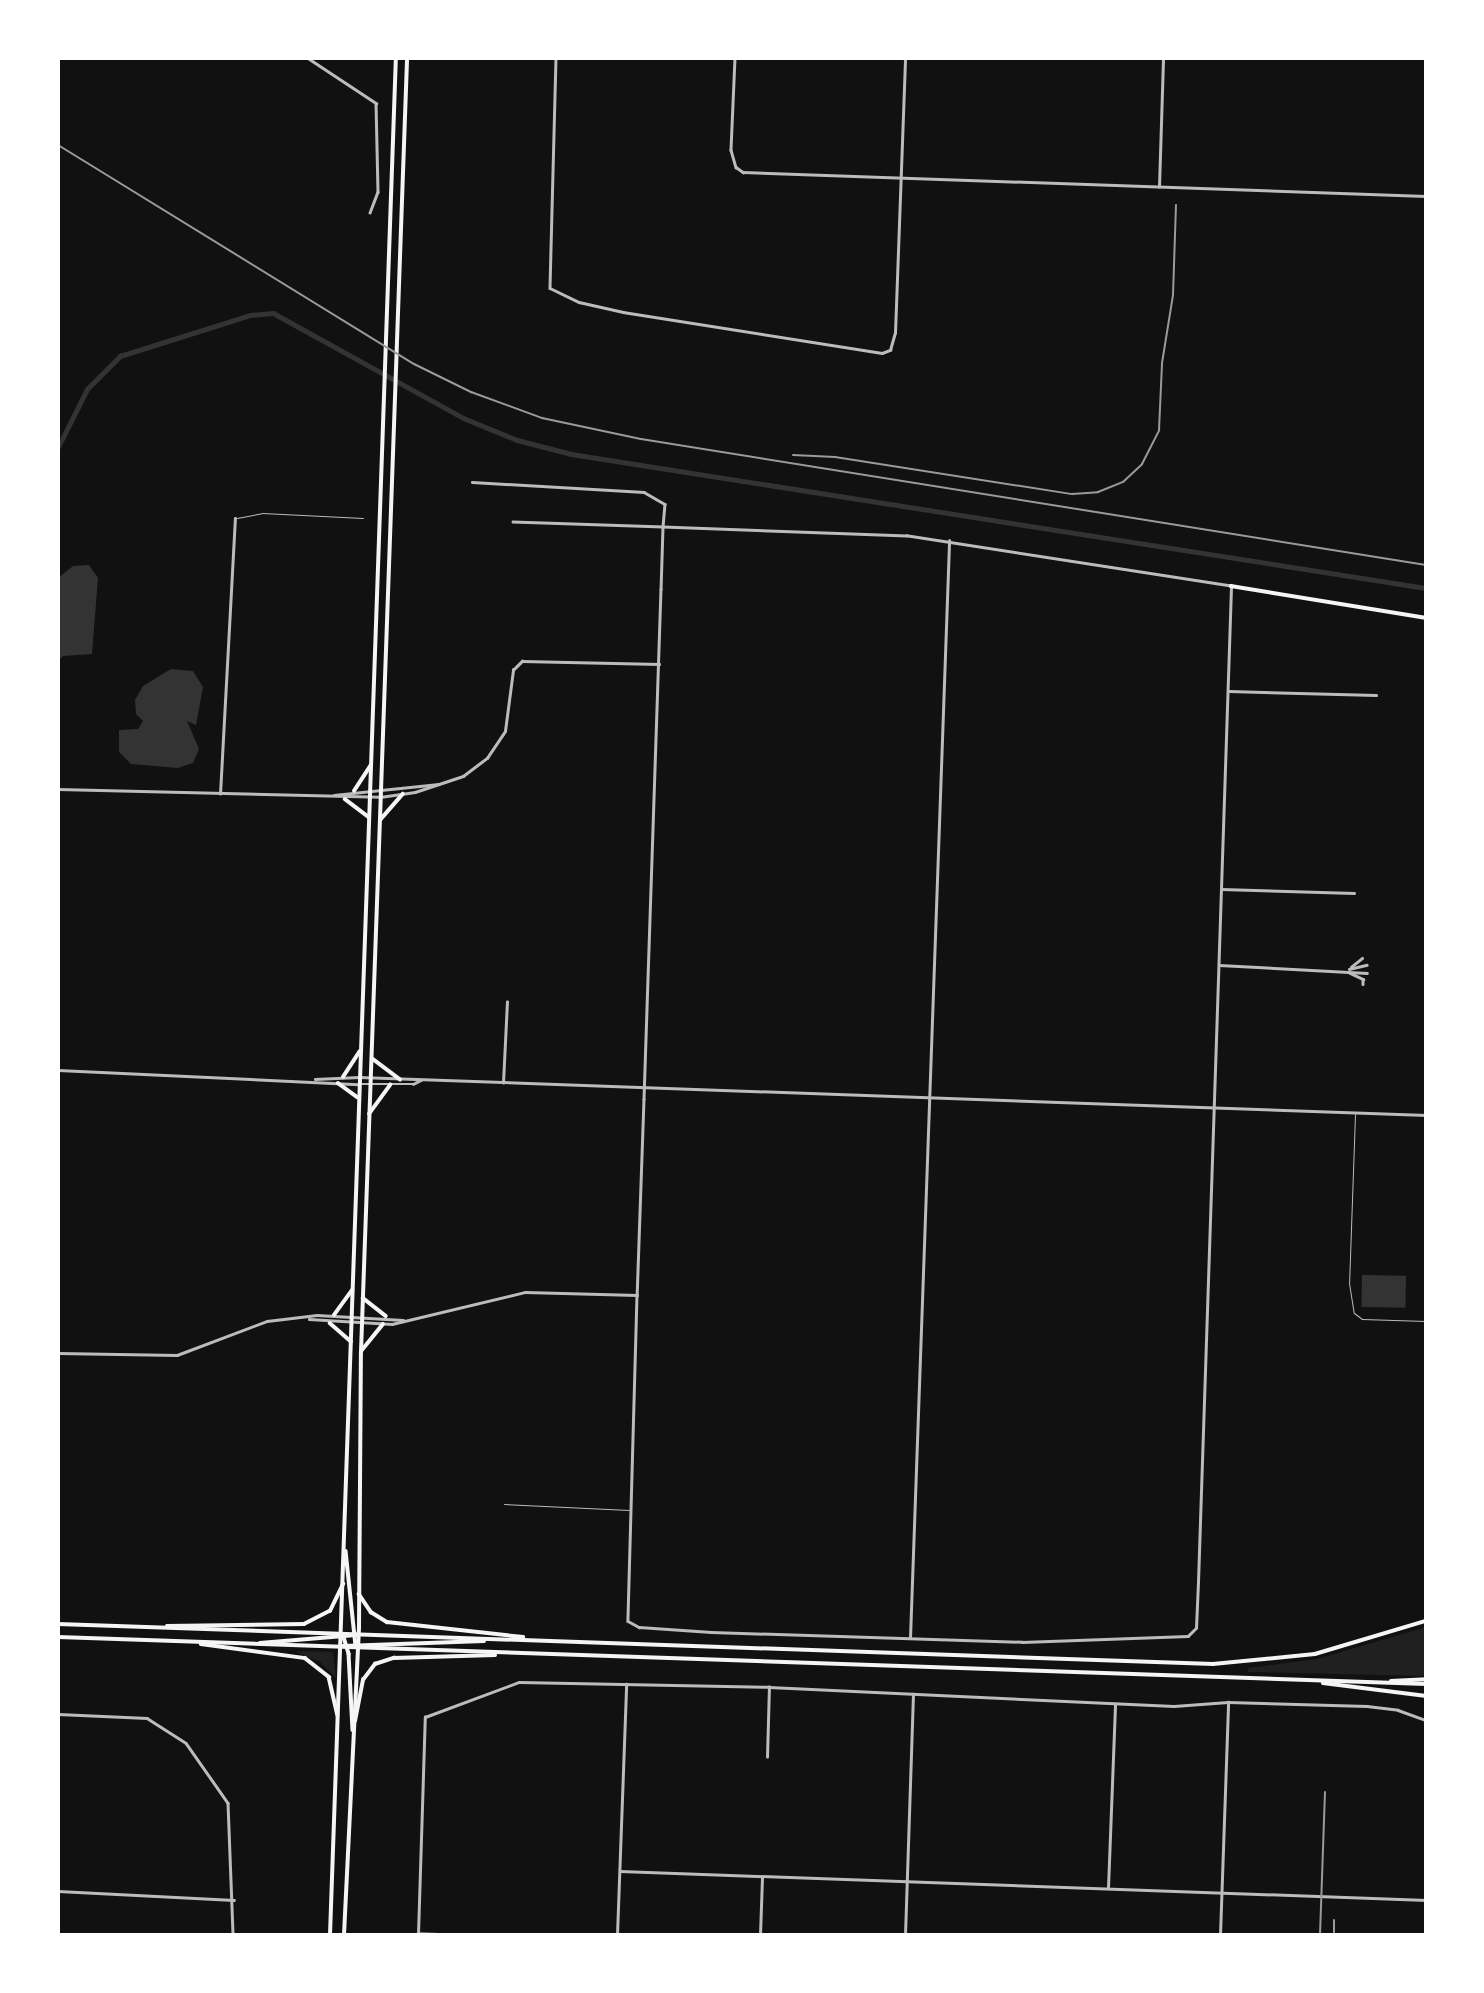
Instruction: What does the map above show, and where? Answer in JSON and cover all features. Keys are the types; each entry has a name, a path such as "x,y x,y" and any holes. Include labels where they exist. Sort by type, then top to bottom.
{"main road":[{"path":"354,1735 347,1642 342,1633 343,1584 381,411 387,324 396,58"},
{"path":"344,1935 358,1645 361,1352 368,1116 407,58"},
{"path":"1231,586 1426,618"},
{"path":"354,791 371,764"},
{"path":"379,821 403,794"},
{"path":"345,799 369,817"},
{"path":"343,1077 359,1050"},
{"path":"372,1057 385,1071 400,1079"},
{"path":"338,1083 358,1098"},
{"path":"368,1116 390,1085"},
{"path":"334,1315 353,1288"},
{"path":"363,1298 386,1317"},
{"path":"330,1323 351,1341"},
{"path":"361,1352 383,1324"},
{"path":"58,1637 341,1647 352,1635 345,1546"},
{"path":"162,1627 175,1623 304,1624 330,1611 343,1584"},
{"path":"359,1594 372,1612 387,1622 542,1640"},
{"path":"58,1624 1226,1664 1315,1654 1426,1620"},
{"path":"358,1645 503,1639"},
{"path":"196,1642 305,1657 329,1677 338,1715"},
{"path":"330,1935 341,1647 347,1642"},
{"path":"257,1644 347,1642 358,1645 517,1653 1426,1685"},
{"path":"355,1721 367,1670 383,1660 517,1653"},
{"path":"1371,1683 1426,1679"},
{"path":"1310,1681 1426,1696"}],"street":[{"path":"308,58 376,103 378,192 370,213"},
{"path":"556,58 550,288 579,302 623,312 860,350 890,350 895,333 905,58"},
{"path":"735,58 731,150 736,167 750,173 1426,196"},
{"path":"1159,187 1163,58"},
{"path":"472,482 644,492 665,504 663,527 627,1616 631,1623 711,1632 1061,1642 1178,1638 1196,1628 1231,586 949,541 663,527 513,522"},
{"path":"220,794 235,518"},
{"path":"911,1638 949,541"},
{"path":"334,795 345,799 403,794 463,776 494,750 509,717 513,670 522,661 659,664"},
{"path":"1228,691 1376,695"},
{"path":"58,789 334,795 443,784"},
{"path":"1221,889 1354,893"},
{"path":"1345,970 1362,958"},
{"path":"1219,965 1367,972"},
{"path":"1345,970 1367,965"},
{"path":"1345,970 1363,979 1363,984"},
{"path":"503,1083 507,1002"},
{"path":"58,1070 315,1079 359,1077 1426,1115"},
{"path":"315,1079 338,1083 390,1085 421,1080"},
{"path":"309,1319 330,1323 383,1324 525,1292 637,1294"},
{"path":"58,1353 177,1355 267,1321 334,1315 403,1320"},
{"path":"454,1935 418,1934 425,1717 519,1682 913,1693 1174,1706 1228,1702 1367,1706 1398,1710 1426,1720"},
{"path":"617,1935 626,1684"},
{"path":"767,1757 769,1688"},
{"path":"905,1935 913,1693"},
{"path":"1220,1935 1228,1702"},
{"path":"1108,1888 1115,1704"},
{"path":"58,1714 147,1718 178,1735 228,1803 234,1900 233,1935"},
{"path":"620,1871 1426,1900"},
{"path":"761,1935 762,1877"},
{"path":"58,1891 234,1900"}],"lane":[{"path":"235,518 262,513 363,518"},
{"path":"1356,1112 1349,1283 1354,1313 1362,1319 1426,1321"},
{"path":"504,1504 631,1510"}],"shaded area":[{"path":"89,565 98,578 92,654 63,656 58,661 58,578 73,566"},
{"path":"171,669 193,671 203,687 196,725 187,721 199,749 193,763 178,768 131,764 119,752 119,730 138,729 143,721 136,714 135,700 143,686"},
{"path":"1362,1275 1406,1276 1405,1308 1361,1307"},
{"path":"1426,1627 1426,1676 1248,1672 1248,1668 1317,1659"},
{"path":"294,1651 333,1652 336,1678 320,1662"}],"waterway":[{"path":"58,447 87,389 120,356 250,315 273,313 463,418 517,440 571,454 1426,588"}],"railway":[{"path":"58,145 414,364 471,392 542,418 641,439 1426,565"},
{"path":"793,455 835,457 1072,494 1098,492 1123,482 1142,464 1159,430 1162,363 1173,295 1176,205"},
{"path":"1320,1935 1325,1792"},
{"path":"1334,1920 1334,1935"}]}
